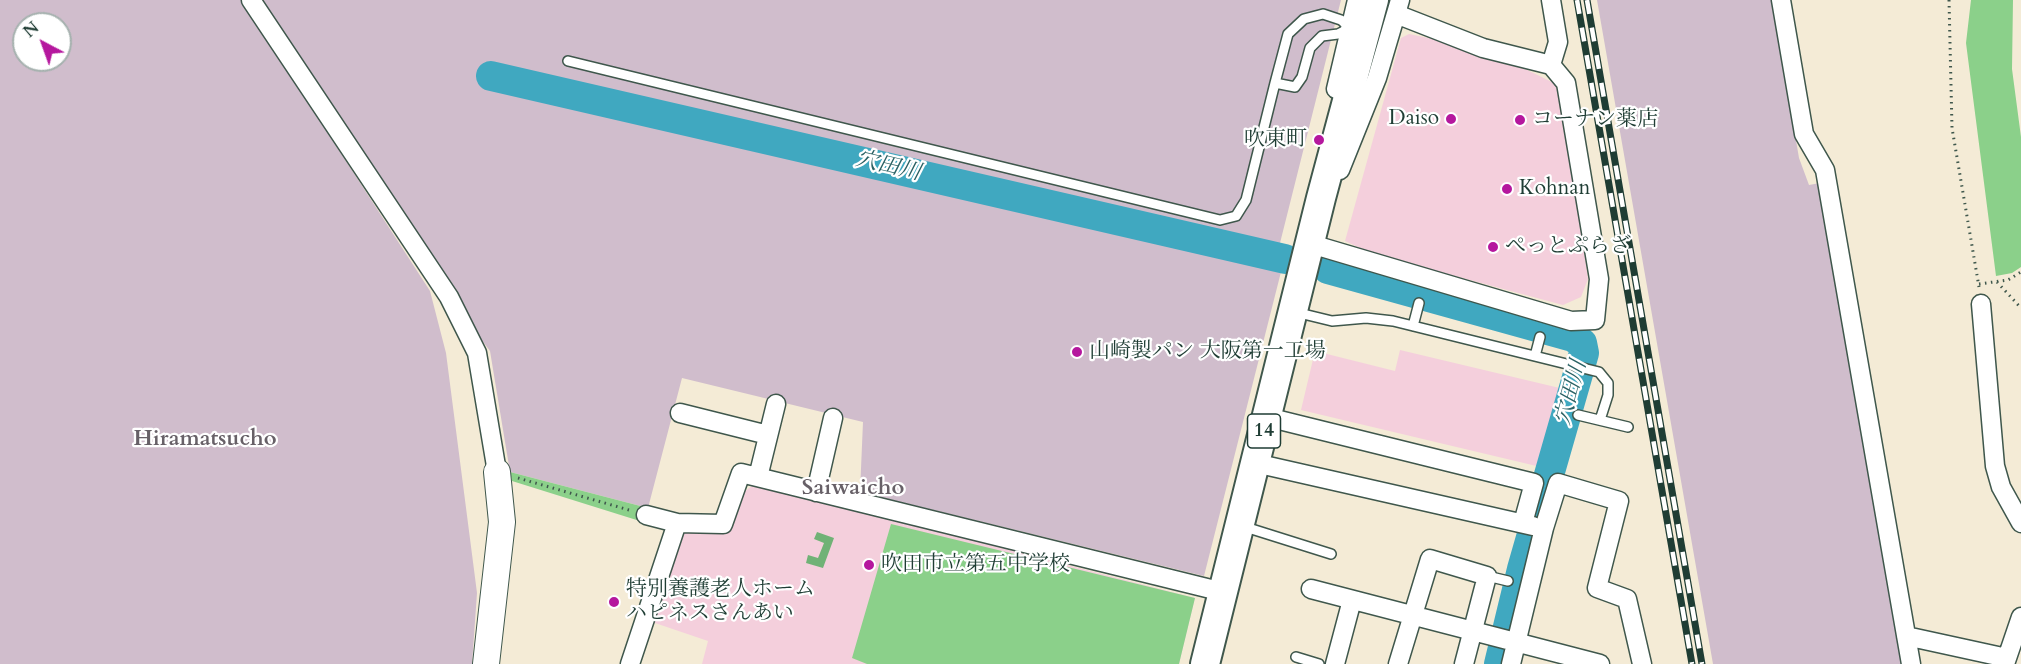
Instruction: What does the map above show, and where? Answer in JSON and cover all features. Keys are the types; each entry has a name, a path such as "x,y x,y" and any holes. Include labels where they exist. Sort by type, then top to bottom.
{"main road":[{"name":"14","path":"1205,664 1321,198 1390,5"}],"street":[{"path":"250,0 449,297 477,352 497,472 502,522 486,664"},
{"path":"1321,198 1325,139 1357,0"},
{"path":"1551,0 1558,42 1551,65"},
{"path":"1780,0 1804,134 1825,170 1911,664"},
{"path":"1311,244 1571,321 1595,320 1599,279 1566,83 1551,65 1484,48 1390,5"},
{"path":"1981,303 1995,466 2001,487 2021,523"},
{"path":"758,477 776,404"},
{"path":"680,413 768,435"},
{"path":"1267,417 1534,483 1532,525 1507,640 1511,664"},
{"path":"816,492 833,418"},
{"path":"1255,464 1532,525"},
{"path":"646,514 677,523 723,524 741,473 1223,592"},
{"path":"1532,525 1558,483 1619,501 1597,588 1627,599 1642,664"},
{"path":"630,664 677,523"},
{"path":"1398,664 1430,559 1487,576 1464,664"},
{"path":"1311,589 1507,640 1578,662 1600,664"},
{"path":"1335,664 1352,600"},
{"path":"1906,636 2006,661 2021,617"}],"lane":[{"path":"568,61 1220,220 1236,216 1246,200 1275,83 1288,34 1304,19 1323,14 1341,20 1350,28 1338,34 1322,36 1310,48 1302,77 1295,87 1275,83"},
{"path":"1413,326 1419,303"},
{"path":"1294,312 1332,321 1366,318 1413,326 1599,372 1608,383 1608,395 1600,420"},
{"path":"1535,356 1540,337"},
{"path":"1578,415 1629,427"},
{"path":"1240,525 1330,554"},
{"path":"1487,576 1508,581"},
{"path":"1296,657 1319,664"}],"path":[{"path":"1949,0 1952,128 1981,303"},
{"path":"1979,284 2008,280 2021,272"},
{"path":"1997,282 2021,308"},
{"path":"497,472 646,514"}],"shaded area":[{"path":"0,0 242,0 430,291 446,353 477,593 472,664 0,664"},
{"path":"251,0 1341,0 1278,251 491,71 488,79 1283,264 1204,576 860,492 863,422 682,378 648,508 510,472 490,351 449,297"},
{"path":"1597,0 1772,0 1799,158 1809,185 1820,183 1902,664 1713,664"},
{"path":"1409,34 1433,39 1481,57 1519,66 1556,84 1564,110 1588,279 1581,297 1563,305 1373,254 1345,241 1401,38"},
{"path":"1400,350 1568,390 1549,469 1301,410 1315,351 1395,371"},
{"name":"吹田市立第五中学校","path":"755,484 1195,598 1179,664 702,664 708,641 652,622 683,527 731,531 738,496"}],"green space":[{"path":"1971,0 2013,0 2012,69 2021,137 2021,267 2012,273 1996,276 1966,43"},
{"path":"510,472 648,508 643,522 512,481"},
{"path":"891,524 1195,598 1179,664 867,664 852,658"},
{"path":"817,532 834,538 823,568 806,563 808,555 818,558 824,543 814,539"}],"waterway":[{"name":"穴田川","path":"491,76 1285,259"},
{"name":"穴田川","path":"1328,269 1573,337 1582,343 1584,353 1522,569 1499,664"}],"railway":[{"path":"1577,0 1692,664"},
{"path":"1587,0 1702,664"}],"place":[{"name":"Daiso","path":"1451,119"},
{"name":"コーナン薬店","path":"1520,120"},
{"name":"吹東町","path":"1319,140"},
{"name":"Kohnan","path":"1507,189"},
{"name":"ぺっとぷらざ","path":"1493,247"},
{"name":"山崎製パン 大阪第一工場","path":"1077,352"},
{"name":"吹田市立第五中学校","path":"869,565"},
{"name":"特別養護老人ホーム ハピネスさんあい","path":"614,602"}],"district":[{"name":"Hiramatsucho","path":"205,440"},
{"name":"Saiwaicho","path":"853,489"}]}
